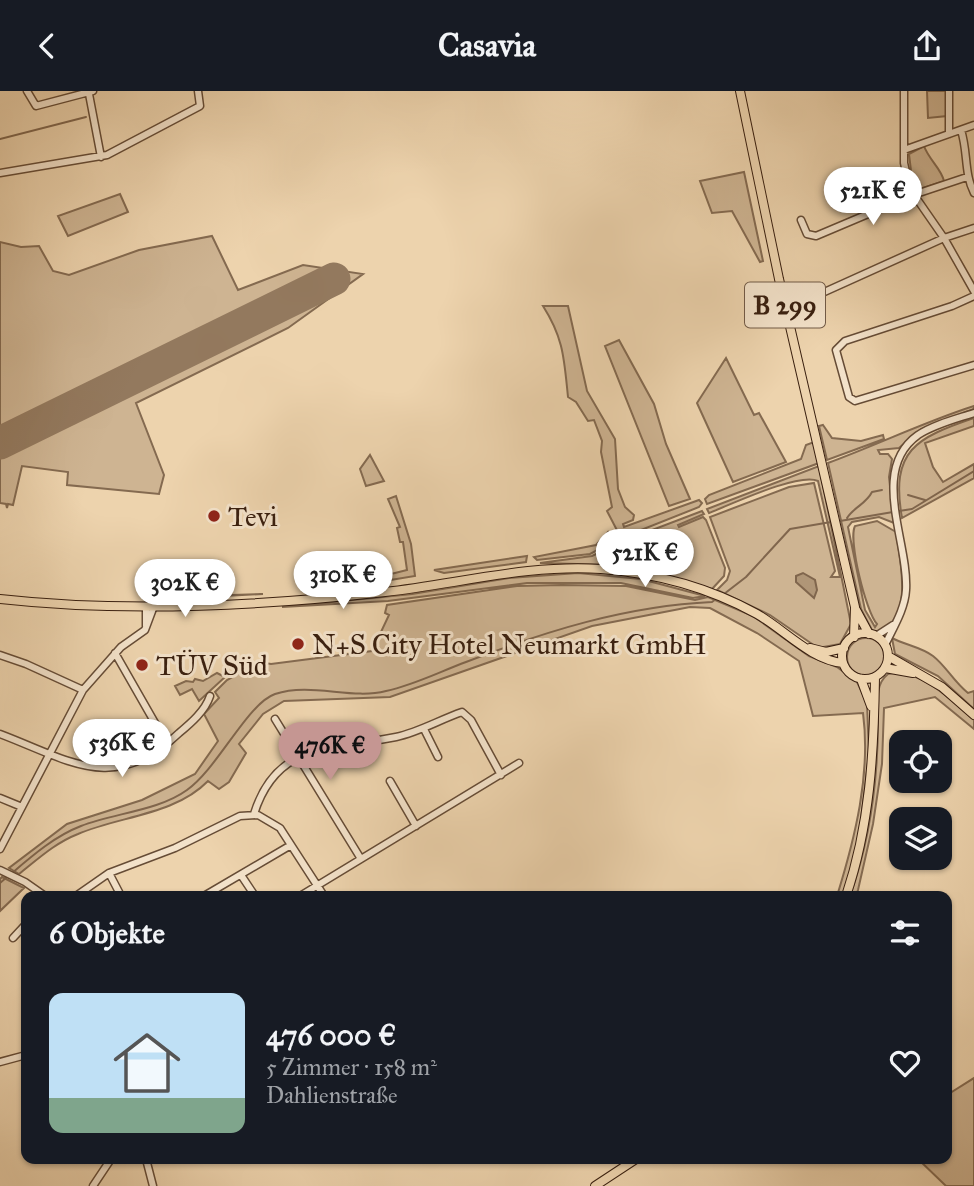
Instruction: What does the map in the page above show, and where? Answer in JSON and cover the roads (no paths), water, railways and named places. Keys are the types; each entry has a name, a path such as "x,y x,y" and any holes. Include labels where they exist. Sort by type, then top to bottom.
{"main road":[{"name":"B 299","path":"740,91 779,279 855,607 854,636"},
{"path":"0,599 58,604 150,606 362,594 575,568 633,572 708,591 729,600 757,614 808,647 818,657 843,663"},
{"name":"B 299","path":"855,607 872,635"},
{"path":"808,647 827,652 844,647 854,636 872,635 885,645 888,656 885,668 875,677 861,679 849,673 843,663 844,647"},
{"path":"888,656 949,692 974,715"},
{"path":"885,668 923,675"},
{"path":"847,891 865,823 872,765 875,677"},
{"path":"861,679 872,716"},
{"path":"595,1186 628,1164"}],"street":[{"path":"27,91 34,106 91,92 101,157"},
{"path":"0,173 101,157 200,106 198,91"},
{"path":"904,91 907,179 913,195 944,238 974,293 837,346 844,379 853,401 974,365"},
{"path":"948,134 949,91"},
{"path":"904,149 974,125"},
{"path":"961,130 967,149 967,177 974,193"},
{"path":"801,220 807,234 817,236 913,195 967,177"},
{"path":"800,303 974,227"},
{"path":"885,645 904,601 906,581 894,476 907,446 930,429 974,413"},
{"path":"0,849 83,690 115,653 146,628 150,606"},
{"path":"872,635 894,624"},
{"path":"115,653 167,744"},
{"path":"0,655 83,690"},
{"path":"0,734 49,756 82,766 114,767 140,760 167,744 205,707 210,696"},
{"path":"254,814 267,783 299,758 323,746 387,738 424,729 464,713 501,775"},
{"path":"275,719 361,859"},
{"path":"424,729 438,757"},
{"path":"308,891 519,763"},
{"path":"390,781 415,826"},
{"path":"0,798 22,807"},
{"path":"83,891 109,873 183,844 236,817 254,814 274,822 321,891"},
{"path":"213,891 291,845"},
{"path":"3,871 39,891"},
{"path":"109,873 118,891"},
{"path":"241,875 252,891"},
{"path":"13,938 21,929"},
{"path":"0,1062 21,1056"},
{"path":"93,1186 108,1164"},
{"path":"147,1164 153,1186"}],"waterway":[{"path":"0,139 86,117"},
{"path":"899,511 912,509 974,471"},
{"path":"847,518 872,492 882,490"},
{"path":"908,495 925,500"},
{"path":"840,521 893,512"},
{"path":"724,594 746,577 790,529 831,522"},
{"path":"12,873 71,830 163,803 187,790 210,767 254,710 275,694 303,690 359,694 386,691 556,630 617,615 680,604 712,602 716,599"},
{"path":"0,883 7,877"}],"place":[{"name":"Tevi","path":"214,516"},
{"name":"N+S City Hotel Neumarkt GmbH","path":"298,644"},
{"name":"TÜV Süd","path":"142,665"}]}
